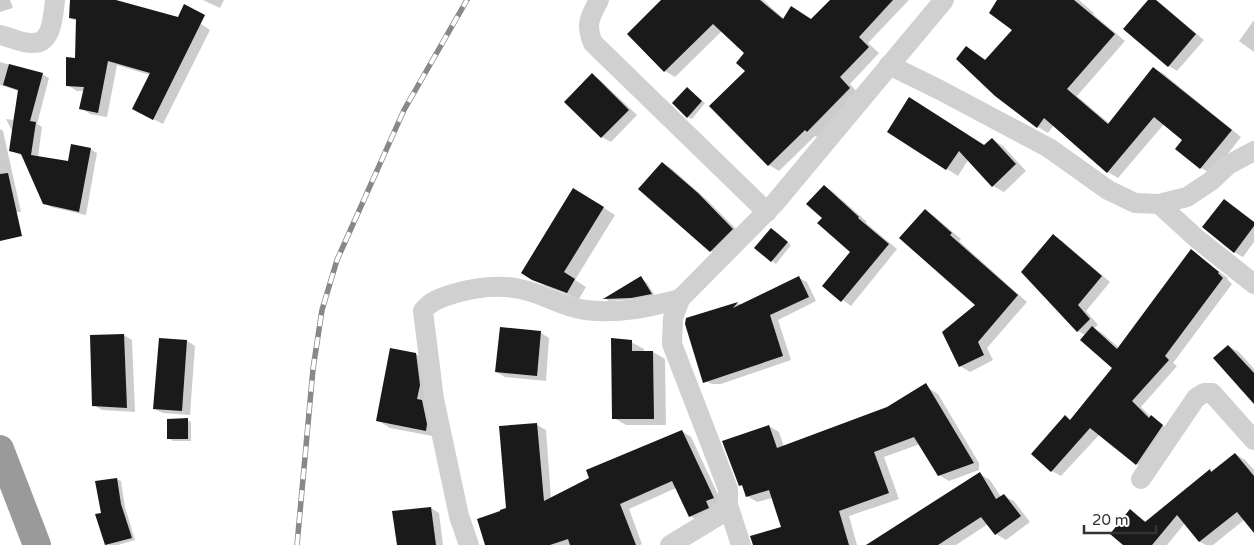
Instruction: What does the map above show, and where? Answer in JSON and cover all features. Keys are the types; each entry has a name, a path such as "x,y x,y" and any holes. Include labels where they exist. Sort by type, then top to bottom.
{"highway":[{"path":"0,449 37,545"}],"street":[{"path":"0,35 31,44 41,41 49,33 55,0"},
{"path":"599,0 588,24 588,31 593,43 767,212"},
{"path":"741,545 728,505 728,490 672,344 673,318 680,299 767,212 944,0"},
{"path":"889,65 1049,148 1108,190 1135,203 1159,204 1187,197 1211,181 1228,165 1254,151"},
{"path":"1159,204 1196,238 1254,284"},
{"path":"470,545 459,516 434,399 423,311 429,303 474,288 491,286 520,289 566,306 583,310 608,312 642,309 680,299"},
{"path":"1141,479 1196,398 1204,393 1212,393 1254,440"},
{"path":"670,545 718,516 728,505"}],"building":[{"path":"70,0 116,0 178,17 184,4 205,15 153,120 132,109 150,73 108,61 98,113 79,109 84,87 66,86 66,57 75,58 76,19 69,18"},
{"path":"661,0 760,0 783,19 791,6 811,19 830,0 893,0 859,37 869,47 840,77 850,88 807,132 805,130 768,166 709,106 745,71 736,63 744,53 713,24 664,72 627,34"},
{"path":"997,0 1074,0 1115,34 1067,89 1108,124 1153,67 1232,130 1200,169 1175,149 1182,140 1154,117 1107,173 1044,118 1037,128 995,96 956,59 966,46 985,60 1012,30 989,13"},
{"path":"1148,0 1156,0 1196,34 1168,67 1123,29"},
{"path":"9,64 43,73 30,121 36,122 31,155 68,161 71,144 91,148 79,212 43,204 21,154 9,151 18,90 3,85"},
{"path":"592,73 629,110 601,138 564,102"},
{"path":"687,87 702,101 687,118 672,103"},
{"path":"909,97 984,145 992,138 1016,164 992,187 959,151 946,170 887,132"},
{"path":"662,162 698,193 733,229 710,252 638,189"},
{"path":"8,173 22,236 0,241 0,174"},
{"path":"824,185 858,218 889,244 841,302 822,286 850,252 817,223 822,218 806,204"},
{"path":"573,188 604,207 564,272 575,279 567,293 532,280 521,273"},
{"path":"1224,199 1254,222 1254,226 1234,253 1202,227"},
{"path":"925,209 952,233 950,235 1018,295 978,342 984,355 959,367 942,332 975,305 899,238"},
{"path":"771,228 788,242 771,262 754,248"},
{"path":"1053,234 1102,276 1078,305 1090,319 1077,332 1021,272"},
{"path":"1191,249 1219,272 1223,278 1165,356 1169,360 1132,401 1149,418 1151,415 1163,425 1136,465 1090,428 1051,472 1031,454 1065,415 1070,420 1112,368 1080,340 1092,326 1117,349"},
{"path":"641,276 652,294 631,298 603,299"},
{"path":"799,276 809,297 770,315 783,356 703,383 685,324 686,318 738,302 733,308"},
{"path":"500,327 541,331 537,376 495,372"},
{"path":"124,334 127,408 92,406 90,335"},
{"path":"159,338 187,340 182,411 153,409"},
{"path":"611,338 632,340 632,351 653,351 654,419 612,419"},
{"path":"1228,345 1254,373 1254,404 1213,358"},
{"path":"390,348 416,353 420,385 417,399 422,400 427,424 426,431 376,421"},
{"path":"926,383 974,463 938,476 914,437 874,452 889,493 839,511 849,545 753,545 750,536 781,527 769,490 746,497 742,485 739,486 722,441 769,425 777,448 887,407"},
{"path":"188,418 188,439 167,439 167,419"},
{"path":"537,423 544,501 589,478 586,470 682,430 714,498 706,501 709,508 689,517 672,481 620,504 636,545 570,545 568,539 550,545 485,545 477,519 506,508 499,426"},
{"path":"1235,453 1254,476 1254,533 1237,512 1199,542 1177,515 1152,545 1123,545 1110,534 1130,509 1145,522 1210,469 1211,472"},
{"path":"980,472 996,499 1004,494 1021,516 995,535 981,517 938,545 866,545"},
{"path":"117,478 121,504 132,538 105,545 95,514 101,513 95,481"},
{"path":"431,507 436,545 397,545 392,511"}],"railway":[{"path":"297,545 313,369 322,310 337,260 404,110 467,0"}]}
